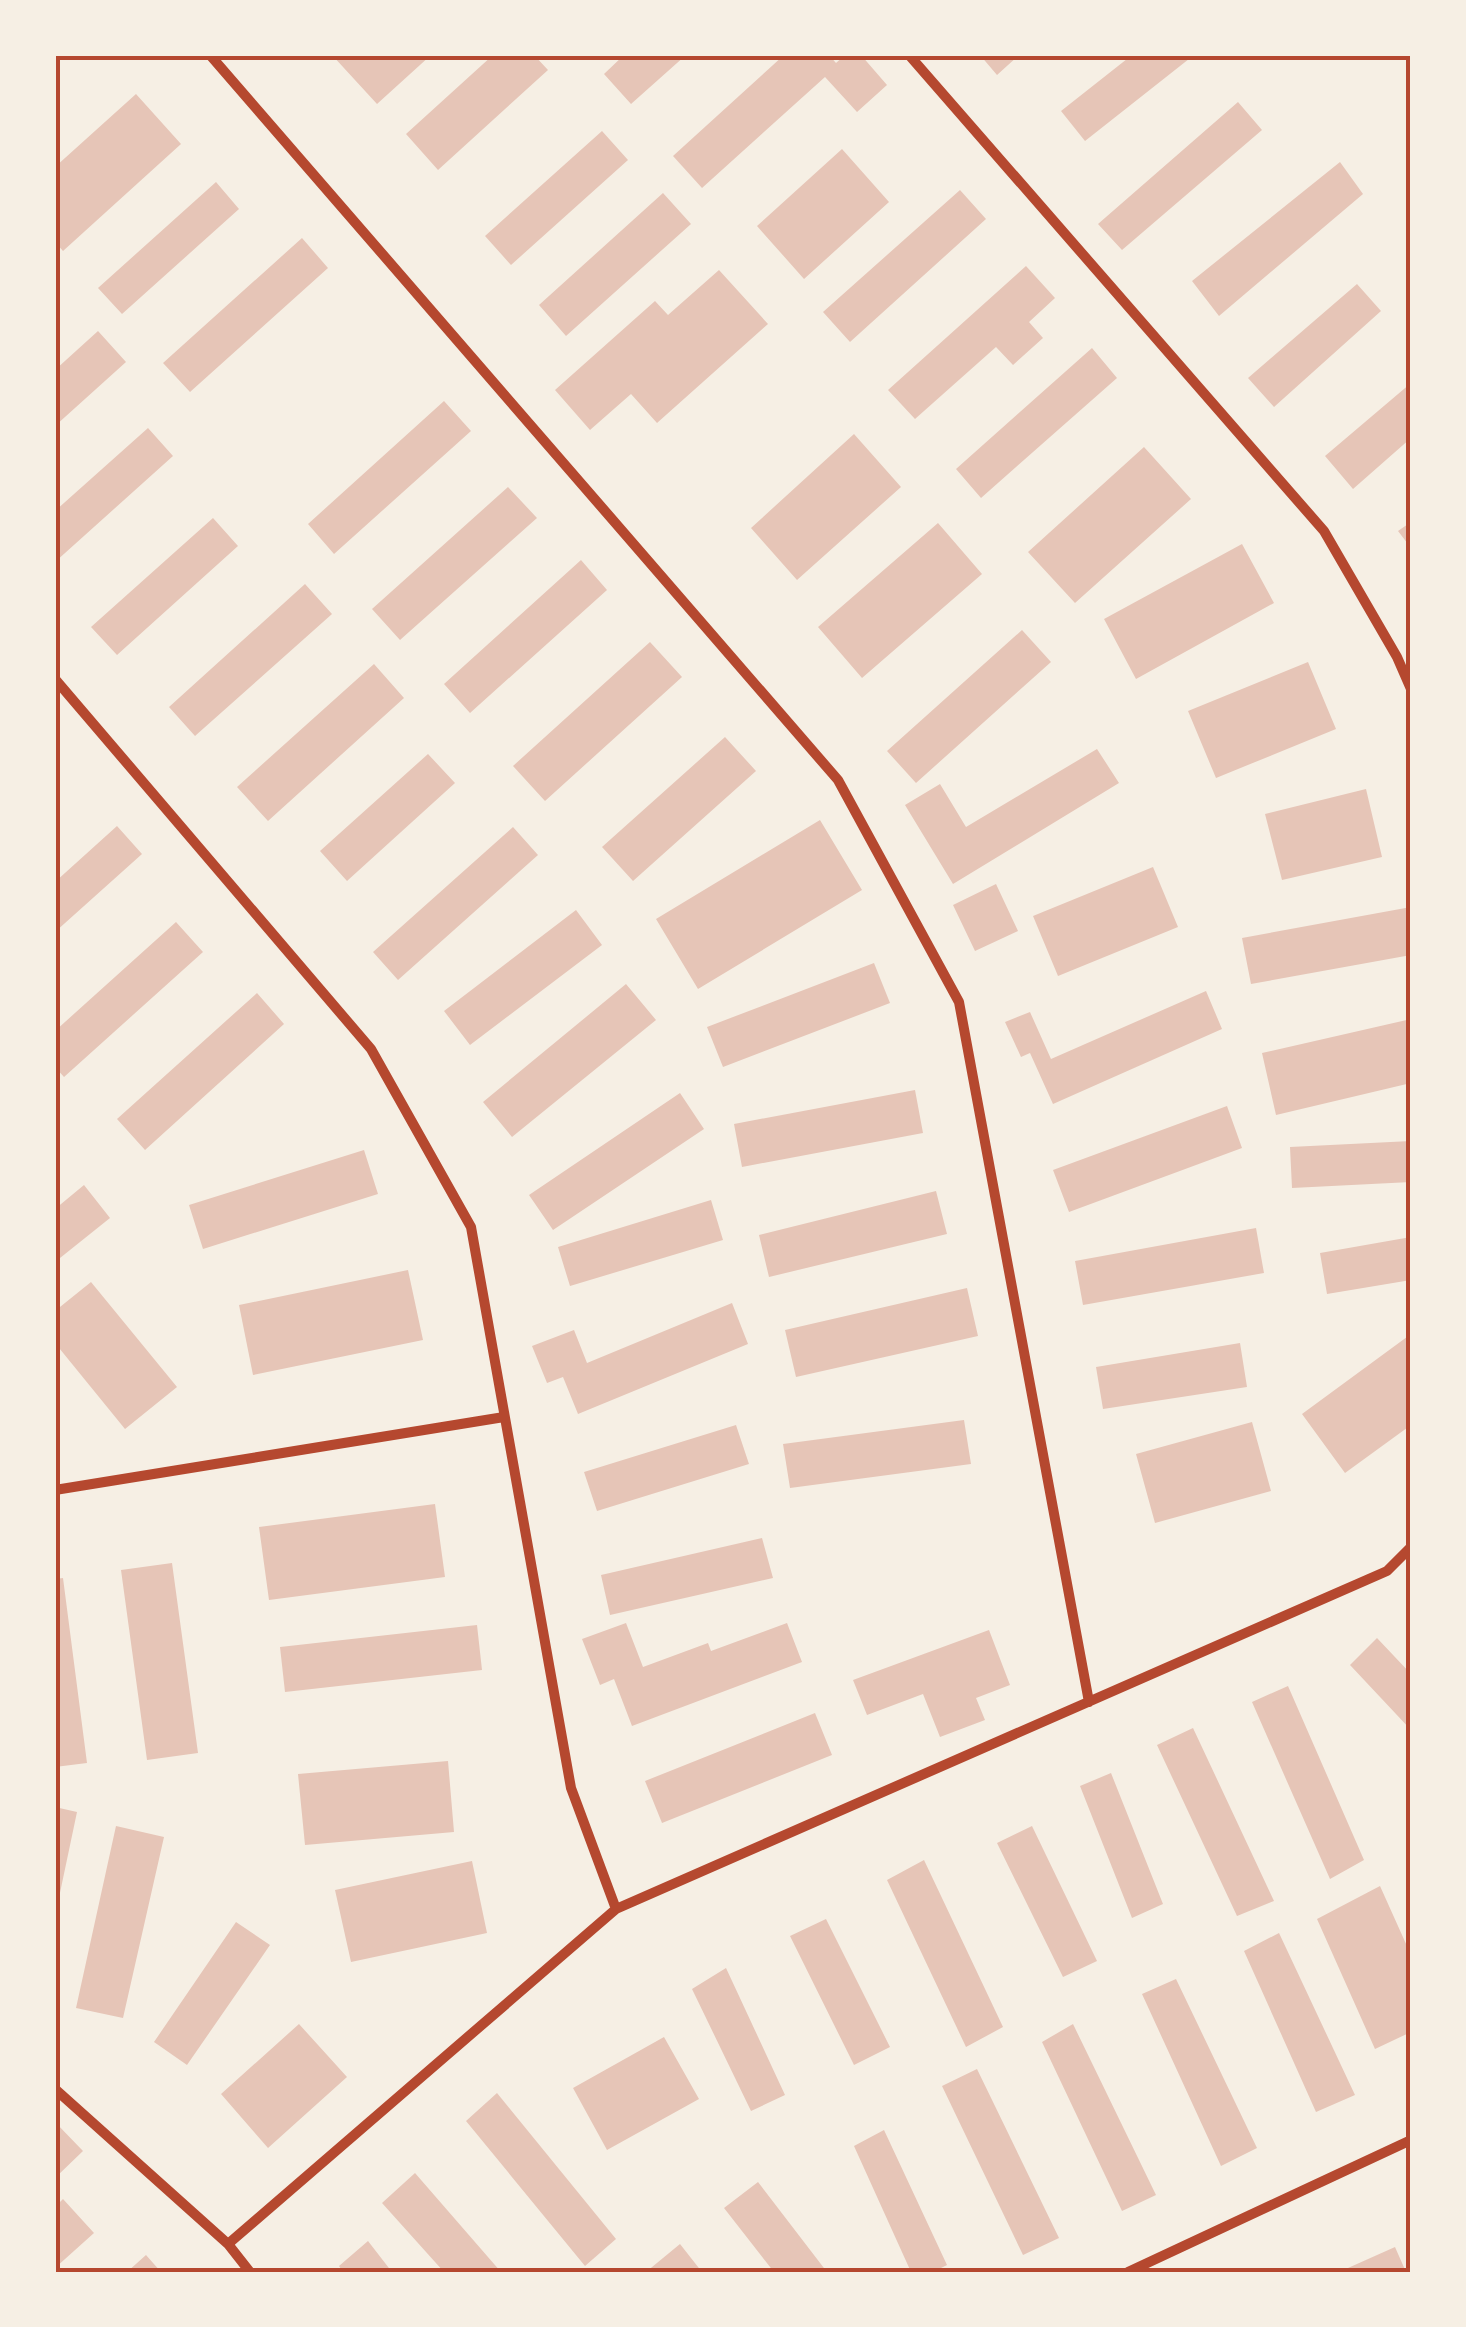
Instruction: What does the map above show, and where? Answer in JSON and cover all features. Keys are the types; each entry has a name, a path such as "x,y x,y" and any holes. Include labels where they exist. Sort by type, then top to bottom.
{"street":[{"path":"210,55 838,780 959,1002 1088,1702"},
{"path":"909,55 1324,532 1397,657 1411,690"},
{"path":"55,678 370,1049 471,1227 571,1788 616,1909"},
{"path":"55,1490 504,1417"},
{"path":"228,2244 616,1909 1387,1571 1411,1546"},
{"path":"55,2089 228,2244 250,2272"},
{"path":"1128,2272 1411,2140"}],"building":[{"path":"332,55 431,55 377,104"},
{"path":"493,55 534,55 548,70 438,170 406,134"},
{"path":"624,55 686,55 631,104 604,74"},
{"path":"784,55 829,55 836,63 845,55 861,55 887,85 857,112 825,77 702,188 673,156"},
{"path":"980,55 1019,55 997,75"},
{"path":"1132,55 1194,55 1085,141 1061,111"},
{"path":"136,94 181,144 63,251 55,242 55,167"},
{"path":"1238,102 1262,130 1122,250 1098,224"},
{"path":"602,131 628,160 511,265 485,236"},
{"path":"842,149 889,202 804,279 757,226"},
{"path":"1340,162 1363,194 1219,316 1192,281"},
{"path":"216,182 239,209 122,314 98,288"},
{"path":"960,190 986,219 850,342 823,312"},
{"path":"663,193 691,224 566,336 539,305"},
{"path":"302,238 328,268 190,392 163,363"},
{"path":"1026,266 1055,298 1029,322 1043,338 1013,365 996,347 915,419 888,390"},
{"path":"719,270 768,324 657,423 631,394 590,430 555,390 655,301 668,315"},
{"path":"1357,284 1381,311 1274,407 1248,378"},
{"path":"98,331 126,362 55,426 55,370"},
{"path":"1092,348 1117,378 981,498 956,469"},
{"path":"1411,383 1411,438 1353,489 1325,456"},
{"path":"444,401 471,431 334,554 308,524"},
{"path":"148,428 173,456 55,562 55,511"},
{"path":"854,434 901,487 797,580 751,528"},
{"path":"1144,447 1191,499 1075,603 1028,552"},
{"path":"508,487 537,518 400,640 372,609"},
{"path":"213,518 238,546 117,655 91,627"},
{"path":"1411,522 1411,548 1398,531"},
{"path":"938,523 982,574 862,678 818,627"},
{"path":"1242,544 1274,603 1136,679 1104,619"},
{"path":"581,560 607,590 470,713 444,684"},
{"path":"305,584 332,614 195,736 169,707"},
{"path":"1022,630 1051,662 916,783 887,751"},
{"path":"650,642 682,677 545,801 513,766"},
{"path":"1308,662 1336,729 1216,778 1188,711"},
{"path":"374,664 404,698 268,821 237,787"},
{"path":"725,737 756,771 633,881 602,847"},
{"path":"1097,749 1119,783 953,884 905,805 940,784 966,827"},
{"path":"428,754 455,783 347,881 320,851"},
{"path":"1366,789 1382,857 1282,880 1265,814"},
{"path":"820,820 862,890 698,989 656,919"},
{"path":"117,826 142,854 55,932 55,882"},
{"path":"513,827 538,855 398,980 373,952"},
{"path":"1153,867 1178,927 1058,976 1033,916"},
{"path":"996,884 1018,931 975,951 953,905"},
{"path":"1411,907 1411,955 1251,984 1242,938"},
{"path":"576,910 602,945 470,1045 444,1011"},
{"path":"176,922 203,952 64,1077 55,1067 55,1031"},
{"path":"874,963 890,1003 723,1067 707,1027"},
{"path":"626,984 656,1020 512,1137 483,1102"},
{"path":"1206,991 1222,1029 1053,1104 1030,1053 1021,1057 1005,1022 1030,1012 1051,1059"},
{"path":"257,993 284,1024 145,1150 117,1119"},
{"path":"1411,1019 1411,1083 1276,1115 1262,1053"},
{"path":"915,1090 923,1133 742,1167 734,1124"},
{"path":"680,1093 704,1129 553,1230 529,1195"},
{"path":"1227,1106 1242,1148 1069,1212 1053,1170"},
{"path":"1411,1141 1411,1182 1292,1188 1290,1147"},
{"path":"364,1150 378,1194 203,1249 189,1205"},
{"path":"84,1185 110,1218 55,1262 55,1209"},
{"path":"936,1191 947,1234 769,1277 759,1235"},
{"path":"711,1200 723,1240 570,1286 558,1247"},
{"path":"1256,1228 1264,1273 1083,1305 1075,1261"},
{"path":"1411,1237 1411,1280 1327,1294 1320,1253"},
{"path":"408,1270 423,1340 253,1375 239,1305"},
{"path":"91,1282 177,1387 125,1429 55,1343 55,1311"},
{"path":"967,1288 978,1336 796,1377 785,1330"},
{"path":"732,1303 748,1344 578,1414 563,1377 547,1383 532,1346 574,1330 587,1363"},
{"path":"1411,1334 1411,1425 1345,1473 1302,1414"},
{"path":"1240,1343 1247,1387 1103,1409 1096,1367"},
{"path":"964,1420 971,1464 790,1488 783,1444"},
{"path":"1252,1422 1271,1491 1155,1523 1136,1454"},
{"path":"736,1425 749,1464 597,1511 584,1472"},
{"path":"435,1504 445,1577 269,1600 259,1527"},
{"path":"762,1538 773,1578 610,1615 601,1575"},
{"path":"172,1563 198,1753 147,1760 121,1570"},
{"path":"63,1578 87,1763 55,1767 55,1579"},
{"path":"626,1623 643,1667 708,1643 711,1651 787,1623 802,1662 632,1726 614,1679 600,1685 582,1639"},
{"path":"477,1625 482,1670 285,1692 280,1647"},
{"path":"989,1630 1010,1685 976,1698 985,1720 940,1737 923,1694 867,1715 853,1680"},
{"path":"1377,1638 1411,1674 1411,1730 1350,1665"},
{"path":"1288,1686 1364,1860 1330,1879 1252,1702"},
{"path":"815,1713 832,1755 662,1823 645,1781"},
{"path":"1193,1728 1274,1901 1237,1916 1157,1745"},
{"path":"448,1761 454,1832 305,1845 298,1774"},
{"path":"1111,1773 1163,1904 1132,1918 1080,1786"},
{"path":"55,1807 77,1812 57,1907 55,1907"},
{"path":"116,1826 164,1837 123,2018 76,2008"},
{"path":"1032,1826 1097,1961 1063,1977 997,1843"},
{"path":"924,1860 1003,2027 966,2047 887,1880"},
{"path":"472,1861 487,1933 351,1962 335,1890"},
{"path":"1380,1886 1411,1955 1411,2032 1375,2049 1317,1919"},
{"path":"826,1919 890,2047 854,2065 790,1936"},
{"path":"236,1922 270,1945 187,2065 154,2042"},
{"path":"1279,1933 1355,2095 1316,2112 1244,1951"},
{"path":"726,1968 785,2095 751,2111 692,1989"},
{"path":"1176,1979 1257,2148 1221,2166 1142,1994"},
{"path":"299,2024 347,2077 268,2148 221,2094"},
{"path":"1073,2024 1156,2195 1122,2211 1042,2042"},
{"path":"664,2037 699,2099 607,2150 573,2088"},
{"path":"977,2069 1059,2238 1023,2255 942,2086"},
{"path":"497,2093 616,2239 585,2266 466,2121"},
{"path":"55,2122 83,2151 55,2178"},
{"path":"884,2130 947,2265 933,2272 911,2272 854,2146"},
{"path":"415,2173 501,2272 444,2272 382,2203"},
{"path":"758,2182 827,2272 774,2272 724,2208"},
{"path":"63,2199 94,2233 55,2268 55,2207"},
{"path":"368,2241 392,2272 343,2272 339,2266"},
{"path":"680,2244 702,2272 646,2272"},
{"path":"1395,2247 1406,2272 1339,2272"},
{"path":"146,2255 161,2272 127,2272"}]}
